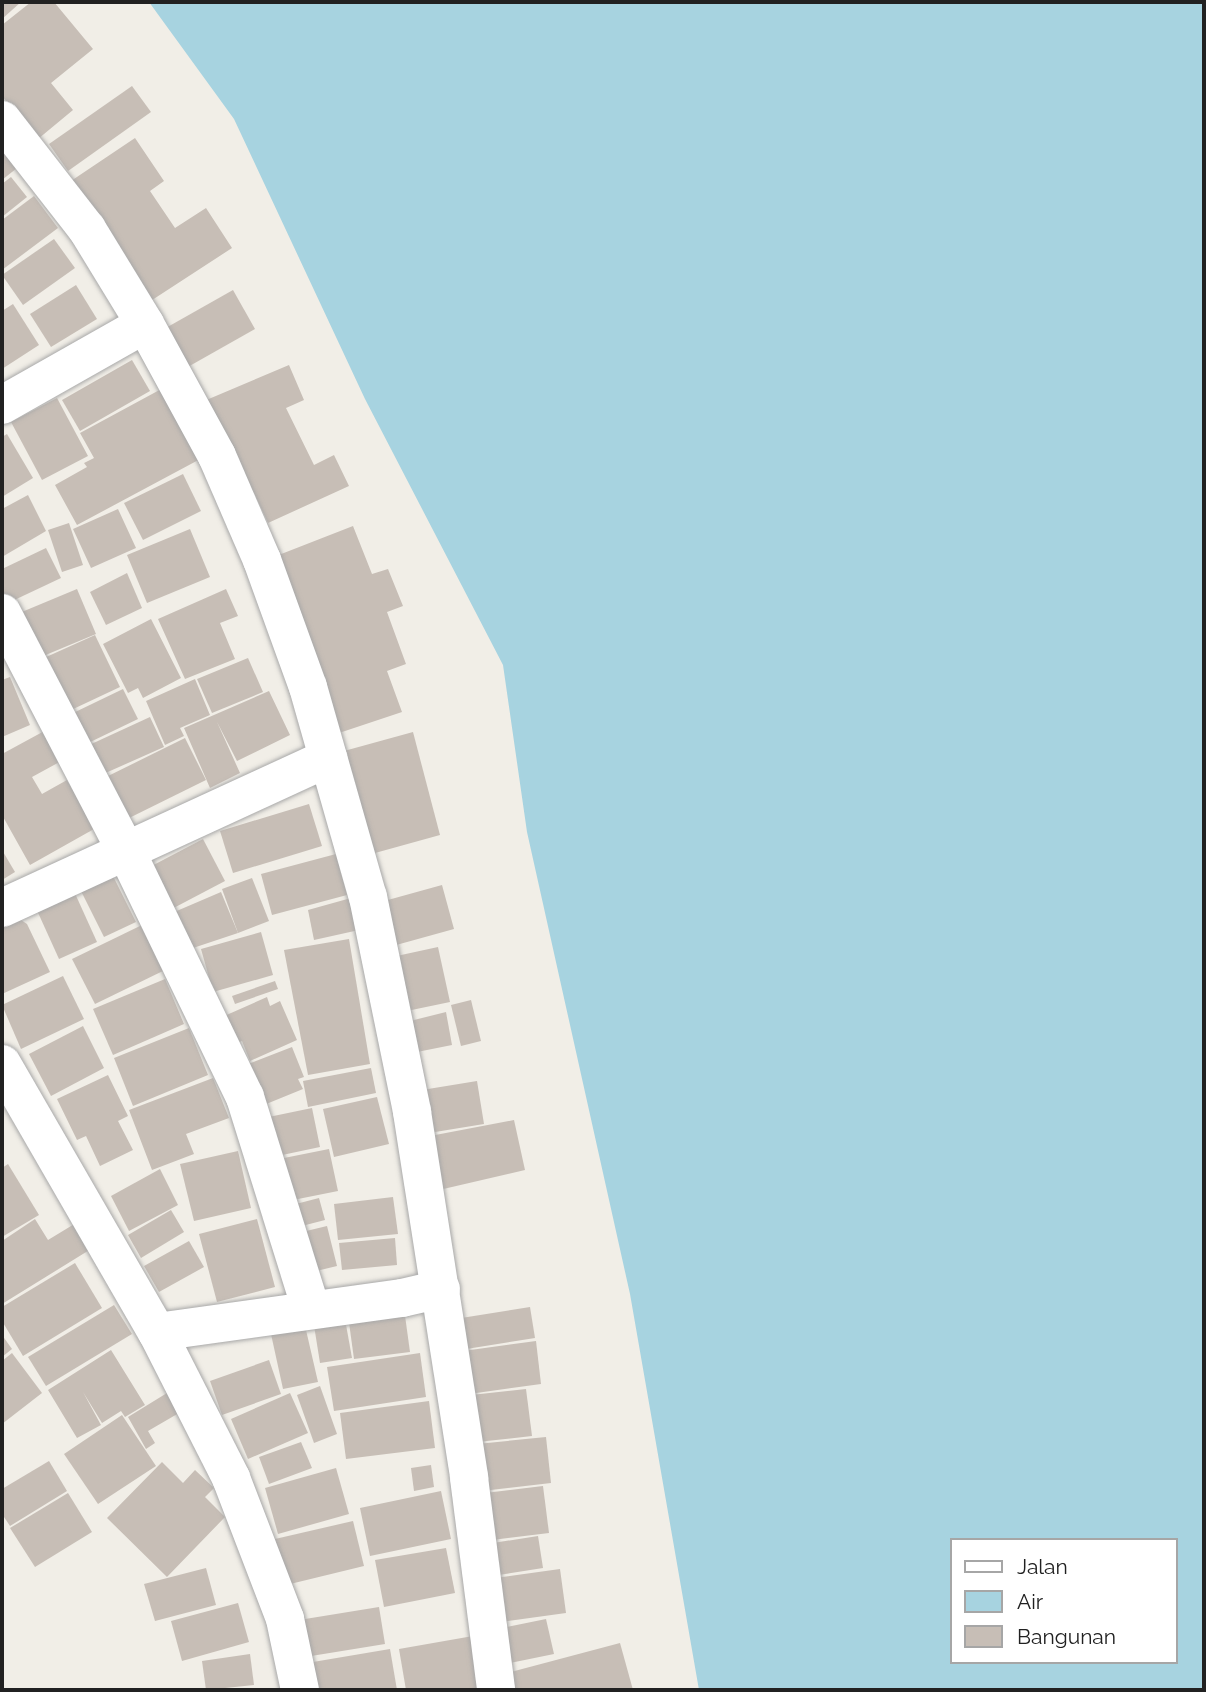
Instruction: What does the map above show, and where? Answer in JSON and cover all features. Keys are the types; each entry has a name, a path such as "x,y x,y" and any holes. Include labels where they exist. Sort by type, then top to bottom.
{"street":[{"path":"2,120 87,229 145,324 217,456 262,560 308,687 368,897 412,1112 441,1289 496,1690"},
{"path":"2,405 145,324"},
{"path":"2,613 126,850 245,1097 311,1309"},
{"path":"2,908 328,758"},
{"path":"2,1064 157,1332 231,1478 285,1619 300,1690"},
{"path":"157,1332 402,1298 441,1289"}],"water":[{"path":"149,2 1204,2 1204,1690 699,1690 630,1294 527,832 503,665 365,399 234,119"}],"building":[{"path":"2,2 21,2 2,19"},
{"path":"31,2 54,2 93,49 51,83 73,110 38,139 2,96 2,25"},
{"path":"132,86 151,112 68,171 49,144"},
{"path":"135,138 164,181 150,191 175,228 206,208 232,248 146,304 65,185"},
{"path":"2,139 22,164 2,180"},
{"path":"11,177 27,197 2,217 2,184"},
{"path":"34,196 58,228 2,270 2,220"},
{"path":"54,239 75,268 23,305 2,275"},
{"path":"76,285 97,319 51,347 30,314"},
{"path":"233,290 255,329 186,368 164,329"},
{"path":"13,304 39,345 2,369 2,311"},
{"path":"132,360 150,391 80,431 62,400"},
{"path":"289,365 304,400 286,408 314,465 334,455 349,486 268,523 254,493 246,496 204,401"},
{"path":"165,387 204,457 77,525 55,485 87,467 84,463 94,458 80,433"},
{"path":"57,398 88,456 42,480 11,422"},
{"path":"7,434 33,478 2,497 2,437"},
{"path":"183,474 201,511 143,540 124,503"},
{"path":"28,495 46,531 2,557 2,509"},
{"path":"118,509 136,548 91,568 73,529"},
{"path":"69,523 83,565 62,572 48,530"},
{"path":"353,526 372,574 388,569 403,606 387,612 406,664 387,671 402,712 336,734 271,558"},
{"path":"190,529 210,577 147,603 127,555"},
{"path":"46,548 61,578 8,603 2,591 2,569"},
{"path":"127,573 142,608 106,625 90,592"},
{"path":"77,589 96,634 36,659 17,614"},
{"path":"226,589 238,616 220,623 235,659 185,679 158,619"},
{"path":"151,619 181,678 143,698 138,688 128,693 103,644"},
{"path":"95,635 120,687 69,711 44,658"},
{"path":"248,658 263,692 212,713 197,679"},
{"path":"10,677 30,725 2,737 2,680"},
{"path":"195,679 210,715 180,728 184,736 165,745 146,701"},
{"path":"123,689 138,719 84,745 69,715"},
{"path":"269,691 290,735 237,761 217,722 240,773 210,788 184,728"},
{"path":"150,717 164,747 101,775 87,746"},
{"path":"48,729 65,759 32,777 42,794 67,780 94,829 30,865 2,815 2,754"},
{"path":"413,732 440,835 375,853 344,751"},
{"path":"185,738 206,780 119,823 98,781"},
{"path":"309,804 322,846 233,873 220,831"},
{"path":"203,839 225,881 166,912 144,870"},
{"path":"2,850 15,872 2,880"},
{"path":"336,854 347,895 272,915 261,874"},
{"path":"111,872 136,922 104,937 79,887"},
{"path":"252,878 269,921 238,933 222,889"},
{"path":"442,885 454,929 389,947 377,903"},
{"path":"73,889 97,942 59,959 35,906"},
{"path":"221,892 238,933 181,952 165,916"},
{"path":"351,898 359,930 314,940 308,910"},
{"path":"15,916 27,924 50,972 2,994 2,921"},
{"path":"142,925 165,970 95,1004 72,959"},
{"path":"261,932 273,975 213,992 201,949"},
{"path":"349,939 370,1064 308,1075 284,950"},
{"path":"438,947 450,1002 402,1012 392,957"},
{"path":"63,976 84,1019 21,1049 2,1005"},
{"path":"165,979 184,1024 113,1055 93,1009"},
{"path":"275,981 278,989 235,1004 232,996"},
{"path":"267,997 270,1006 280,1001 297,1040 250,1061 242,1041 225,1048 213,1021"},
{"path":"471,1000 481,1041 461,1046 451,1005"},
{"path":"446,1012 452,1045 412,1053 406,1022"},
{"path":"83,1026 104,1068 51,1096 29,1054"},
{"path":"189,1028 208,1075 133,1106 114,1058"},
{"path":"292,1047 304,1077 298,1079 303,1089 254,1109 238,1068"},
{"path":"371,1068 376,1093 308,1107 303,1081"},
{"path":"108,1075 128,1116 118,1121 133,1150 100,1166 86,1136 77,1140 57,1099"},
{"path":"213,1078 229,1118 186,1134 194,1154 152,1170 129,1110"},
{"path":"477,1081 484,1124 429,1133 422,1090"},
{"path":"377,1097 389,1144 334,1157 323,1109"},
{"path":"312,1108 320,1147 268,1158 259,1119"},
{"path":"514,1120 525,1170 439,1190 430,1136"},
{"path":"329,1149 338,1191 283,1202 274,1160"},
{"path":"238,1151 251,1208 194,1221 180,1164"},
{"path":"8,1164 39,1215 2,1237 2,1168"},
{"path":"160,1169 178,1205 129,1231 111,1196"},
{"path":"393,1197 398,1234 338,1240 334,1204"},
{"path":"319,1198 325,1220 298,1227 292,1205"},
{"path":"171,1210 184,1232 141,1258 128,1235"},
{"path":"35,1219 48,1240 76,1223 91,1249 2,1304 2,1241"},
{"path":"257,1219 275,1287 217,1302 199,1234"},
{"path":"327,1226 337,1266 308,1273 298,1233"},
{"path":"395,1238 397,1265 342,1270 339,1243"},
{"path":"189,1241 204,1267 159,1292 144,1266"},
{"path":"75,1263 102,1308 23,1356 2,1321 2,1307"},
{"path":"403,1301 410,1352 354,1359 347,1308"},
{"path":"114,1305 132,1334 46,1386 28,1357"},
{"path":"530,1307 535,1338 460,1350 455,1319"},
{"path":"343,1308 352,1358 320,1363 312,1313"},
{"path":"303,1317 318,1382 283,1389 269,1325"},
{"path":"2,1335 12,1349 2,1357"},
{"path":"536,1341 541,1384 462,1395 456,1352"},
{"path":"111,1350 145,1405 125,1417 121,1411 102,1423 83,1392 101,1425 77,1438 48,1390"},
{"path":"12,1353 42,1393 2,1424 2,1361"},
{"path":"420,1353 426,1397 334,1411 327,1367"},
{"path":"269,1360 281,1394 222,1415 210,1381"},
{"path":"320,1386 337,1434 314,1443 297,1395"},
{"path":"526,1389 532,1436 468,1443 462,1396"},
{"path":"167,1393 179,1413 148,1431 155,1443 146,1449 128,1417"},
{"path":"290,1393 308,1433 248,1459 231,1419"},
{"path":"429,1401 435,1448 346,1459 340,1413"},
{"path":"122,1415 156,1466 98,1504 64,1454"},
{"path":"546,1437 551,1483 482,1491 477,1444"},
{"path":"301,1442 312,1468 269,1484 259,1457"},
{"path":"49,1461 67,1491 10,1526 2,1514 2,1489"},
{"path":"162,1462 183,1483 195,1470 214,1488 205,1497 225,1517 167,1577 107,1518"},
{"path":"431,1465 434,1487 414,1491 411,1468"},
{"path":"336,1468 349,1514 278,1534 265,1488"},
{"path":"543,1486 549,1533 492,1540 485,1493"},
{"path":"441,1491 451,1539 370,1556 360,1508"},
{"path":"68,1493 92,1532 35,1567 10,1528"},
{"path":"353,1521 364,1566 286,1585 275,1539"},
{"path":"538,1536 543,1568 499,1575 493,1543"},
{"path":"446,1548 455,1593 384,1607 375,1560"},
{"path":"206,1568 216,1605 155,1621 144,1584"},
{"path":"560,1569 566,1613 501,1622 495,1578"},
{"path":"238,1603 249,1642 182,1661 171,1621"},
{"path":"379,1607 385,1644 305,1657 299,1620"},
{"path":"546,1619 554,1654 510,1663 502,1628"},
{"path":"473,1636 483,1690 406,1690 399,1649"},
{"path":"620,1643 633,1690 507,1690 503,1674"},
{"path":"390,1649 397,1690 311,1690 307,1663"},
{"path":"250,1654 254,1685 206,1690 202,1661"}]}
